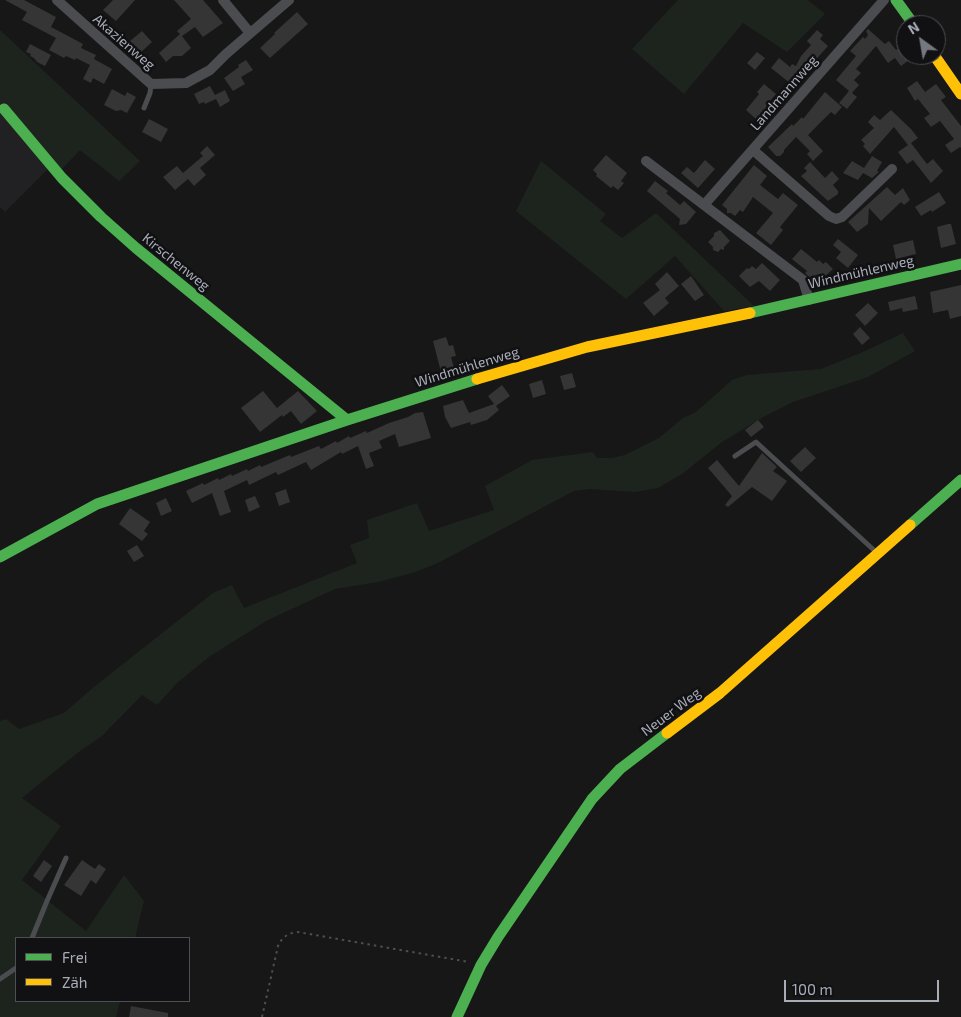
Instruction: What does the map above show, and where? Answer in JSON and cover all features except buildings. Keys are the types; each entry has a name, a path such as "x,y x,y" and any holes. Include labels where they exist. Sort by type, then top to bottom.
{"street":[{"name":"Akazienweg","path":"57,0 151,84 186,82 210,70 289,0"},
{"path":"223,0 250,33"},
{"name":"Landmannweg","path":"704,205 884,0"},
{"path":"896,0 907,15"},
{"path":"941,65 961,94"},
{"name":"Kirschenweg","path":"4,109 62,178 128,242 347,420"},
{"path":"753,150 830,216 836,219 842,217 892,169"},
{"path":"646,161 803,280 809,300"},
{"name":"Windmühlenweg","path":"0,557 98,504 466,382 587,347 809,300 961,264"},
{"name":"Neuer Weg","path":"457,1017 481,965 575,824 605,784 620,769 720,693 961,480"}],"lane":[{"name":"Akazienweg","path":"144,108 151,84"},
{"path":"735,456 756,442 878,554"},
{"path":"32,937 66,858"},
{"path":"0,979 15,969"}],"path":[{"path":"262,1017 278,946 281,940 291,933 298,932 481,965"}],"shaded area":[{"path":"678,0 808,0 825,14 787,52 743,23 684,94 632,49"},
{"path":"0,30 140,161 119,181 80,150 61,170 0,95"},
{"path":"0,95 55,162 5,212 0,207"},
{"path":"541,161 606,214 600,221 622,238 656,213 754,306 724,311 675,256 626,299 516,211"},
{"path":"903,333 915,351 868,377 793,402 765,416 722,442 682,474 658,488 635,492 590,489 574,491 436,564 378,582 335,589 268,620 210,656 177,683 157,705 142,695 102,736 80,751 22,798 61,826 22,880 86,931 124,875 144,901 135,937 15,937 15,1002 120,1002 116,1017 0,1017 0,721 6,719 19,729 64,713 95,686 213,593 232,585 244,608 357,563 350,545 369,538 367,520 417,503 429,531 494,510 485,486 532,460 593,452 597,458 612,458 625,455 659,438 683,418 696,412 732,380 747,375 821,369"}],"traffic: fast":[{"path":"896,0 907,15"},
{"path":"4,109 62,178 101,217 136,248 347,420"},
{"path":"750,313 961,264"},
{"path":"0,557 97,504 347,420 477,379"},
{"path":"910,525 961,480"},
{"path":"457,1017 481,965 498,937 592,799 620,769 667,733"}],"traffic: slow":[{"path":"941,65 961,94"},
{"path":"477,379 587,347 750,313"},
{"path":"667,733 720,693 910,525"}]}
